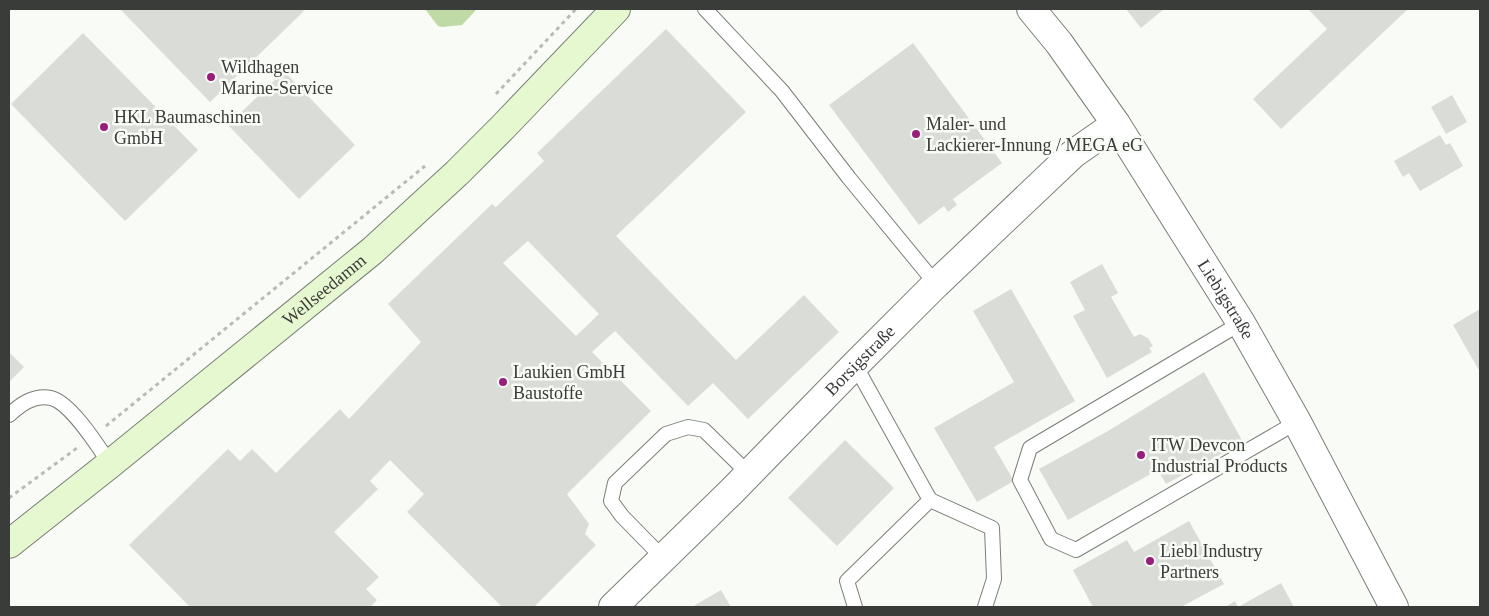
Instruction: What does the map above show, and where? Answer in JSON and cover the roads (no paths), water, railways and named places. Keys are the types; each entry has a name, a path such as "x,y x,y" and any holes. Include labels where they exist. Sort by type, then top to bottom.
{"main road":[{"name":"Wellseedamm","path":"9,544 372,251 503,127 616,9"}],"street":[{"name":"Liebigstraße","path":"1031,9 1059,43 1116,124 1241,323 1297,422 1394,607"},
{"name":"Borsigstraße","path":"612,607 748,474 936,284 1073,154 1116,124"}],"lane":[{"path":"705,9 782,91 849,178 936,284"},
{"path":"1241,323 1030,448 1020,480 1051,539 1076,550 1297,422"},
{"path":"855,365 930,500 992,528 994,579 985,607"},
{"path":"9,415 23,403 34,398 49,397 60,402 76,417 110,464"},
{"path":"663,558 622,516 612,500 616,483 666,434 688,427 704,430 748,474"},
{"path":"855,607 847,580 930,500"}],"place":[{"name":"Wildhagen Marine-Service","path":"211,77"},
{"name":"HKL Baumaschinen GmbH","path":"104,127"},
{"name":"Maler- und Lackierer-Innung / MEGA eG","path":"916,134"},
{"name":"Laukien GmbH Baustoffe","path":"503,382"},
{"name":"ITW Devcon Industrial Products","path":"1141,455"},
{"name":"Liebl Industry Partners","path":"1150,561"}]}
